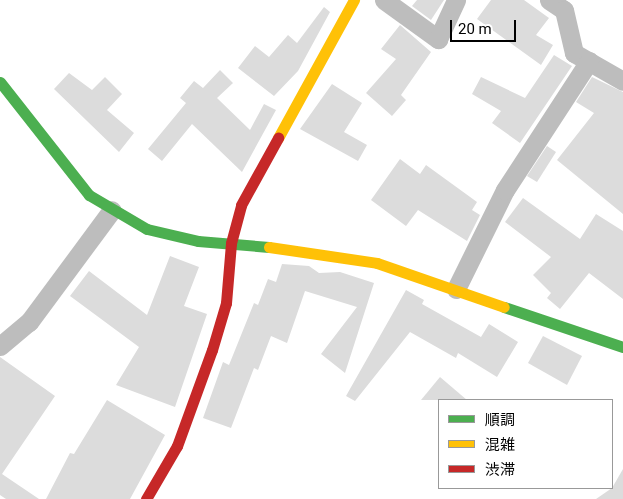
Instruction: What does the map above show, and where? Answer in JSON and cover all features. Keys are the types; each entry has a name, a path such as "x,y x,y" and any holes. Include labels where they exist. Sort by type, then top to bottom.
{"street":[{"path":"146,499 177,446 212,350 226,303 231,243 241,205 354,0"},
{"path":"384,0 438,39 456,0"},
{"path":"549,0 564,10 574,53 623,81"},
{"path":"456,289 505,190 589,61"},
{"path":"0,82 90,195 112,210 147,229 231,243 377,263 623,347"},
{"path":"0,346 29,322 112,210"}],"building":[{"path":"417,0 444,0 431,20 412,6"},
{"path":"491,0 524,0 549,18 536,35 553,45 541,65 477,19"},
{"path":"324,7 330,12 298,71 274,96 238,68 255,46 269,57 288,35 297,43"},
{"path":"400,25 431,52 401,95 406,100 392,116 366,93 396,59 381,49"},
{"path":"554,55 572,66 520,143 492,123 501,111 472,94 481,77 525,98"},
{"path":"220,70 233,83 217,98 250,130 264,104 276,110 242,172 192,124 162,161 148,149 186,103 180,98 194,81 203,88"},
{"path":"69,73 92,90 105,77 122,94 107,110 134,133 119,152 54,89"},
{"path":"592,77 623,92 623,214 557,160 594,113 576,102"},
{"path":"332,84 362,103 344,132 367,145 358,161 300,129"},
{"path":"547,146 556,152 537,182 527,176"},
{"path":"400,159 420,174 426,165 477,202 472,210 480,215 467,241 418,210 406,226 371,200"},
{"path":"523,198 580,239 596,214 623,231 623,299 589,273 560,309 547,298 551,293 533,275 551,257 505,222"},
{"path":"170,256 199,267 184,306 207,314 175,407 116,385 139,347 70,296 89,271 147,315"},
{"path":"282,264 309,266 319,273 340,272 374,283 345,373 321,354 357,307 305,291 287,343 271,336 258,370 254,368 231,428 203,418 223,362 229,365 254,303 258,305 268,279 276,282"},
{"path":"406,290 424,300 422,304 481,337 489,324 518,342 497,377 458,353 456,358 410,332 355,401 346,396"},
{"path":"543,336 582,356 567,385 528,363"},
{"path":"0,357 55,396 2,474 39,499 6,499 0,495"},
{"path":"440,377 466,399 438,399 421,400"},
{"path":"107,400 165,435 130,499 46,499 70,453 74,454"},
{"path":"623,469 623,499 596,499 613,489"}],"traffic: fast":[{"path":"0,82 89,195 147,229 198,241 269,247"},
{"path":"504,307 623,347"}],"traffic: slow":[{"path":"278,138 354,0"},
{"path":"269,247 377,263 504,307"}],"traffic: jam":[{"path":"146,499 177,446 212,350 226,303 231,243 241,205 278,138"}]}
